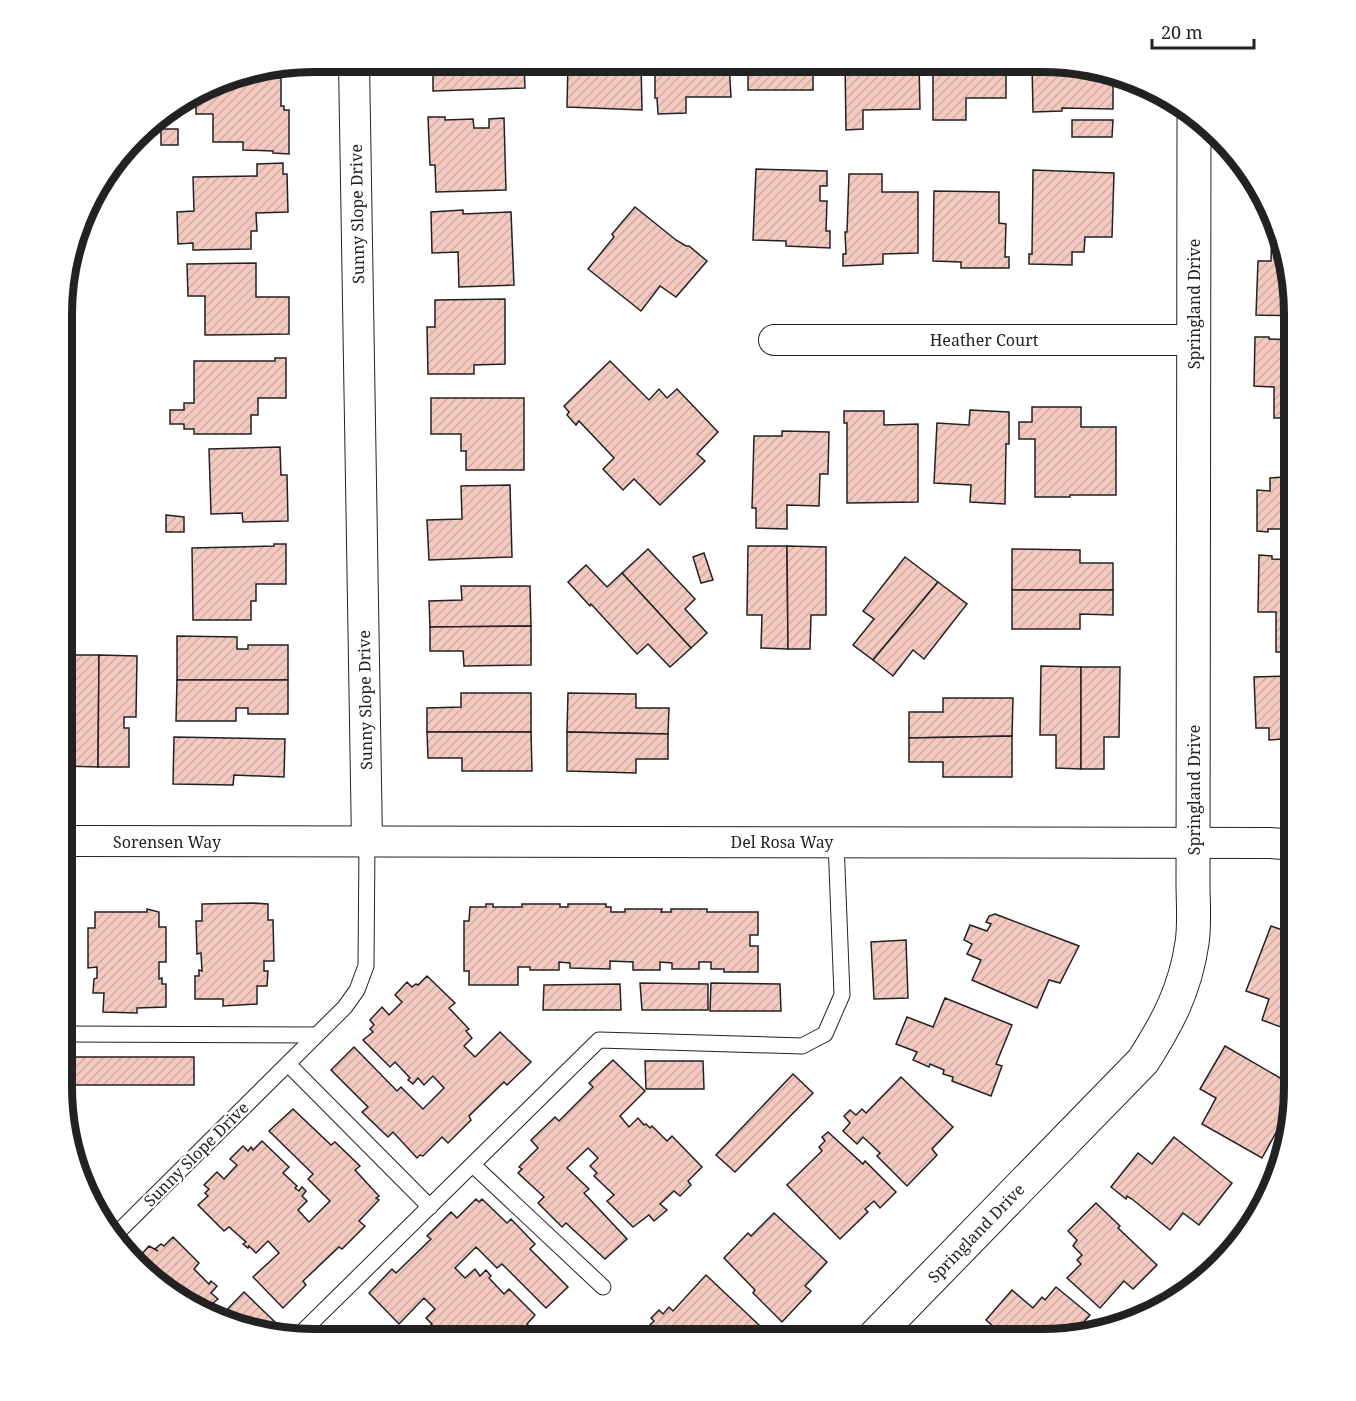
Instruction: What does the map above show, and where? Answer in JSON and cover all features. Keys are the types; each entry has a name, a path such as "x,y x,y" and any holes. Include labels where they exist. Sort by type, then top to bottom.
{"street":[{"name":"Sunny Slope Drive","path":"354,72 367,842"},
{"name":"Springland Drive","path":"882,1329 1143,1061 1167,1025 1183,986 1192,942 1194,843 1194,126"},
{"name":"Heather Court","path":"774,340 1194,340"},
{"name":"Sorensen Way","path":"72,842 270,842"},
{"name":"Del Rosa Way","path":"270,842 1284,845"}],"lane":[{"name":"Sunny Slope Drive","path":"120,1230 345,1007 357,990 366,966 367,842"},
{"path":"306,1328 599,1040 802,1046 825,1034 842,995 836,842"},
{"path":"72,1034 316,1035"},
{"path":"288,1064 430,1207"},
{"path":"473,1165 603,1287"}],"building":[{"path":"433,72 524,72 525,88 433,91"},
{"path":"568,72 641,72 642,110 567,107"},
{"path":"655,72 730,72 731,97 686,97 686,113 658,114 657,98 655,98"},
{"path":"748,72 813,72 813,90 748,90"},
{"path":"845,72 919,72 920,109 863,110 863,129 846,130"},
{"path":"933,72 1006,72 1006,98 966,98 966,120 933,120"},
{"path":"1032,72 1073,74 1113,83 1113,109 1062,108 1062,111 1033,112"},
{"path":"281,78 281,106 284,106 284,110 289,110 289,154 243,150 243,142 213,142 213,114 196,114 196,102 222,90 252,80"},
{"path":"428,117 445,117 445,120 473,119 474,128 489,128 489,119 504,118 506,190 436,192 435,165 430,165"},
{"path":"1072,120 1113,120 1112,137 1072,137"},
{"path":"161,129 178,129 178,145 161,145"},
{"path":"283,163 283,174 287,174 288,212 256,213 257,231 251,231 251,249 193,250 193,243 178,244 177,212 194,211 193,177 257,176 257,164"},
{"path":"756,169 827,171 827,186 820,186 820,201 827,201 826,231 830,231 830,248 786,246 786,241 753,240"},
{"path":"1033,170 1114,173 1112,237 1085,237 1084,252 1072,252 1072,265 1029,264 1029,254 1032,254"},
{"path":"849,174 882,174 882,192 918,192 918,253 883,254 883,264 843,266 843,254 846,254 845,232 847,232"},
{"path":"934,191 999,192 999,223 1006,224 1005,257 1009,257 1009,268 961,268 961,262 933,261"},
{"path":"635,207 676,240 689,246 707,261 676,297 660,286 641,311 588,269 614,237 612,234"},
{"path":"463,210 463,214 511,212 514,285 459,287 458,252 432,253 431,212"},
{"path":"1272,238 1282,283 1284,316 1256,315 1258,261 1271,261"},
{"path":"256,263 256,297 289,297 289,334 205,335 205,296 188,296 187,264"},
{"path":"505,299 505,364 474,365 474,374 428,374 427,327 435,327 435,300"},
{"path":"1255,337 1284,340 1284,418 1274,418 1274,387 1254,386"},
{"path":"275,358 286,358 286,398 258,398 258,415 251,415 251,434 194,434 194,429 184,429 184,424 170,424 170,410 184,410 184,403 194,403 194,361 275,361"},
{"path":"610,361 649,400 659,389 667,398 677,389 718,432 697,454 705,461 660,505 634,479 623,490 603,469 614,458 579,421 576,425 567,415 569,412 564,406"},
{"path":"431,398 524,398 524,470 466,470 466,451 461,451 461,434 431,434"},
{"path":"1032,407 1081,407 1081,427 1116,427 1116,495 1035,497 1035,439 1019,439 1019,422 1032,422"},
{"path":"970,410 1009,412 1005,504 970,502 971,485 934,483 937,423 969,425"},
{"path":"844,411 884,411 884,425 918,424 918,502 847,503 847,423 844,423"},
{"path":"782,431 829,432 828,474 820,474 819,506 787,505 787,529 756,528 756,508 752,508 754,436 782,436"},
{"path":"280,447 281,475 287,475 288,521 243,522 242,513 211,514 209,449"},
{"path":"1284,448 1284,529 1268,529 1268,532 1257,531 1257,490 1270,491 1270,478 1283,477"},
{"path":"510,485 512,557 429,560 427,520 462,519 461,486"},
{"path":"166,515 184,517 184,532 166,532"},
{"path":"274,544 286,544 286,584 256,584 256,601 251,601 251,620 193,620 192,548 274,546"},
{"path":"748,546 787,546 788,649 761,648 762,615 747,615"},
{"path":"787,546 826,547 826,615 811,615 810,649 788,649"},
{"path":"648,549 695,599 685,609 707,633 691,648 622,573"},
{"path":"1012,549 1080,550 1080,563 1113,563 1113,590 1012,590"},
{"path":"704,553 713,580 701,583 693,557"},
{"path":"1259,555 1284,560 1284,652 1276,652 1276,612 1258,612"},
{"path":"905,557 938,582 873,660 853,645 874,619 863,611"},
{"path":"586,565 607,587 622,573 691,648 670,667 648,644 637,654 568,582"},
{"path":"938,582 967,604 924,659 913,650 893,676 873,660"},
{"path":"461,586 530,586 531,626 430,627 429,601 462,600"},
{"path":"1012,590 1113,590 1113,615 1080,614 1080,629 1012,629"},
{"path":"531,626 531,665 464,666 463,651 430,651 430,627"},
{"path":"177,636 237,637 237,649 248,649 248,645 288,645 288,680 177,680"},
{"path":"72,655 99,655 98,767 72,766"},
{"path":"99,655 137,656 136,717 124,717 124,728 129,728 129,767 98,767"},
{"path":"1041,666 1081,667 1081,769 1056,768 1056,735 1040,735"},
{"path":"1081,667 1120,667 1119,737 1104,737 1104,769 1081,769"},
{"path":"1284,676 1284,770 1282,739 1269,740 1269,728 1256,728 1254,677"},
{"path":"177,680 288,680 288,714 248,714 248,708 236,708 236,721 176,721"},
{"path":"461,693 531,693 531,732 427,732 427,708 461,707"},
{"path":"568,693 636,694 636,708 669,708 668,734 567,732"},
{"path":"943,698 1013,698 1012,736 909,738 909,712 943,712"},
{"path":"427,732 531,732 532,771 462,771 462,758 428,758"},
{"path":"567,732 668,734 668,759 636,759 636,773 567,771"},
{"path":"1012,736 1012,777 943,777 943,762 909,762 909,738"},
{"path":"174,737 285,739 284,777 234,775 233,785 173,784"},
{"path":"202,904 268,904 268,920 273,920 274,961 264,961 264,971 268,971 267,986 257,986 257,1004 223,1006 223,999 195,999 195,976 199,976 199,970 202,971 201,953 197,954 196,921 202,921"},
{"path":"486,904 493,904 493,907 560,904 560,907 568,907 568,904 606,904 606,907 611,907 611,912 625,912 625,909 662,909 661,912 671,912 671,909 707,909 707,912 758,912 758,935 750,935 750,946 758,946 758,972 724,972 724,969 711,969 711,962 699,962 699,969 672,969 672,963 660,962 660,970 633,970 633,962 610,961 610,969 570,968 570,963 559,962 559,970 530,970 530,967 518,967 518,985 469,985 469,971 464,971 464,921 469,921 470,907 486,907"},
{"path":"147,909 159,912 159,927 166,927 166,962 159,962 159,979 162,978 162,984 166,984 166,1007 137,1008 137,1013 103,1012 104,993 93,993 97,967 88,968 88,928 95,928 95,912 147,912"},
{"path":"995,914 1079,946 1060,983 1049,980 1037,1008 972,980 981,960 967,954 972,944 964,940 970,925 987,931 991,924 986,922 989,916"},
{"path":"1271,926 1284,931 1284,1028 1262,1020 1269,999 1246,991"},
{"path":"906,940 908,998 874,999 871,942"},
{"path":"427,976 455,1003 449,1008 469,1029 466,1031 472,1038 464,1046 475,1057 500,1032 531,1062 507,1085 504,1082 469,1116 471,1120 448,1143 442,1137 423,1156 420,1155 417,1158 393,1132 388,1137 362,1112 368,1107 331,1070 354,1047 397,1091 401,1087 423,1109 444,1088 433,1076 424,1085 418,1078 413,1084 395,1062 390,1067 363,1040 373,1032 370,1029 374,1025 370,1020 382,1007 389,1015 402,1002 395,995 407,982 412,987 418,985"},
{"path":"640,983 708,984 708,1010 642,1010"},
{"path":"711,983 780,984 781,1011 710,1011"},
{"path":"620,984 621,1010 543,1010 544,985"},
{"path":"945,998 1012,1025 996,1064 1002,1066 991,1096 952,1081 953,1077 943,1074 944,1070 913,1060 917,1052 896,1044 907,1017 933,1027"},
{"path":"1225,1046 1284,1080 1281,1124 1262,1158 1202,1124 1216,1098 1200,1089"},
{"path":"72,1057 194,1057 194,1085 72,1085"},
{"path":"613,1060 645,1091 620,1116 629,1127 638,1118 644,1125 650,1128 652,1126 667,1141 672,1136 702,1167 688,1181 691,1185 680,1196 674,1191 660,1204 667,1210 654,1221 649,1215 633,1227 607,1201 614,1195 594,1176 597,1173 590,1166 598,1158 588,1148 567,1168 589,1189 584,1193 627,1239 605,1259 566,1223 562,1227 538,1203 544,1197 518,1173 522,1169 519,1167 538,1148 531,1140 555,1117 559,1121 593,1087 589,1083"},
{"path":"645,1061 703,1061 704,1089 646,1089"},
{"path":"793,1074 813,1093 735,1172 716,1155"},
{"path":"901,1077 953,1127 932,1149 937,1155 907,1186 877,1156 880,1153 863,1137 857,1144 843,1131 850,1123 844,1116 850,1110 856,1115 862,1109 866,1113"},
{"path":"293,1109 331,1145 335,1142 360,1166 355,1170 379,1196 376,1198 379,1200 359,1221 365,1226 342,1249 339,1247 303,1281 306,1285 283,1308 253,1277 279,1253 268,1241 256,1253 243,1244 246,1242 229,1227 224,1231 198,1205 208,1196 205,1193 209,1189 204,1185 217,1172 224,1179 237,1165 230,1159 243,1146 248,1151 251,1147 253,1150 262,1141 289,1167 283,1173 297,1186 295,1188 299,1191 302,1187 306,1191 302,1196 307,1201 298,1210 309,1222 330,1201 308,1179 313,1174 269,1131"},
{"path":"828,1132 863,1164 865,1161 896,1192 880,1208 874,1201 865,1209 868,1212 840,1239 787,1185 822,1151 819,1147 825,1141 822,1137"},
{"path":"1174,1137 1232,1183 1199,1225 1183,1213 1170,1230 1132,1199 1127,1196 1126,1199 1111,1187 1138,1153 1152,1164"},
{"path":"476,1199 479,1202 482,1199 507,1223 511,1219 535,1244 530,1249 568,1287 546,1308 502,1264 497,1268 476,1247 455,1268 465,1278 475,1269 480,1276 486,1270 491,1276 489,1278 504,1294 509,1289 535,1315 527,1324 529,1326 526,1329 427,1329 432,1324 426,1318 435,1309 424,1298 399,1324 369,1293 392,1269 396,1273 431,1239 427,1236 451,1212 457,1218"},
{"path":"1096,1203 1120,1226 1118,1228 1157,1265 1133,1289 1124,1281 1100,1308 1067,1278 1081,1264 1077,1260 1082,1255 1073,1246 1077,1240 1068,1231"},
{"path":"774,1213 827,1262 805,1286 811,1291 782,1322 753,1293 755,1290 724,1258 748,1233 751,1236"},
{"path":"173,1237 199,1263 194,1269 209,1284 211,1281 217,1286 211,1293 218,1299 210,1305 193,1297 167,1279 141,1255 149,1246 158,1251 155,1249 161,1244 164,1246"},
{"path":"706,1275 759,1325 755,1329 647,1328 654,1321 651,1318 659,1310 663,1314 669,1307 673,1311"},
{"path":"1056,1287 1090,1315 1080,1326 1042,1329 996,1329 986,1320 1012,1290 1033,1308 1042,1297 1045,1300"},
{"path":"244,1292 275,1322 272,1325 267,1324 225,1312"}]}
